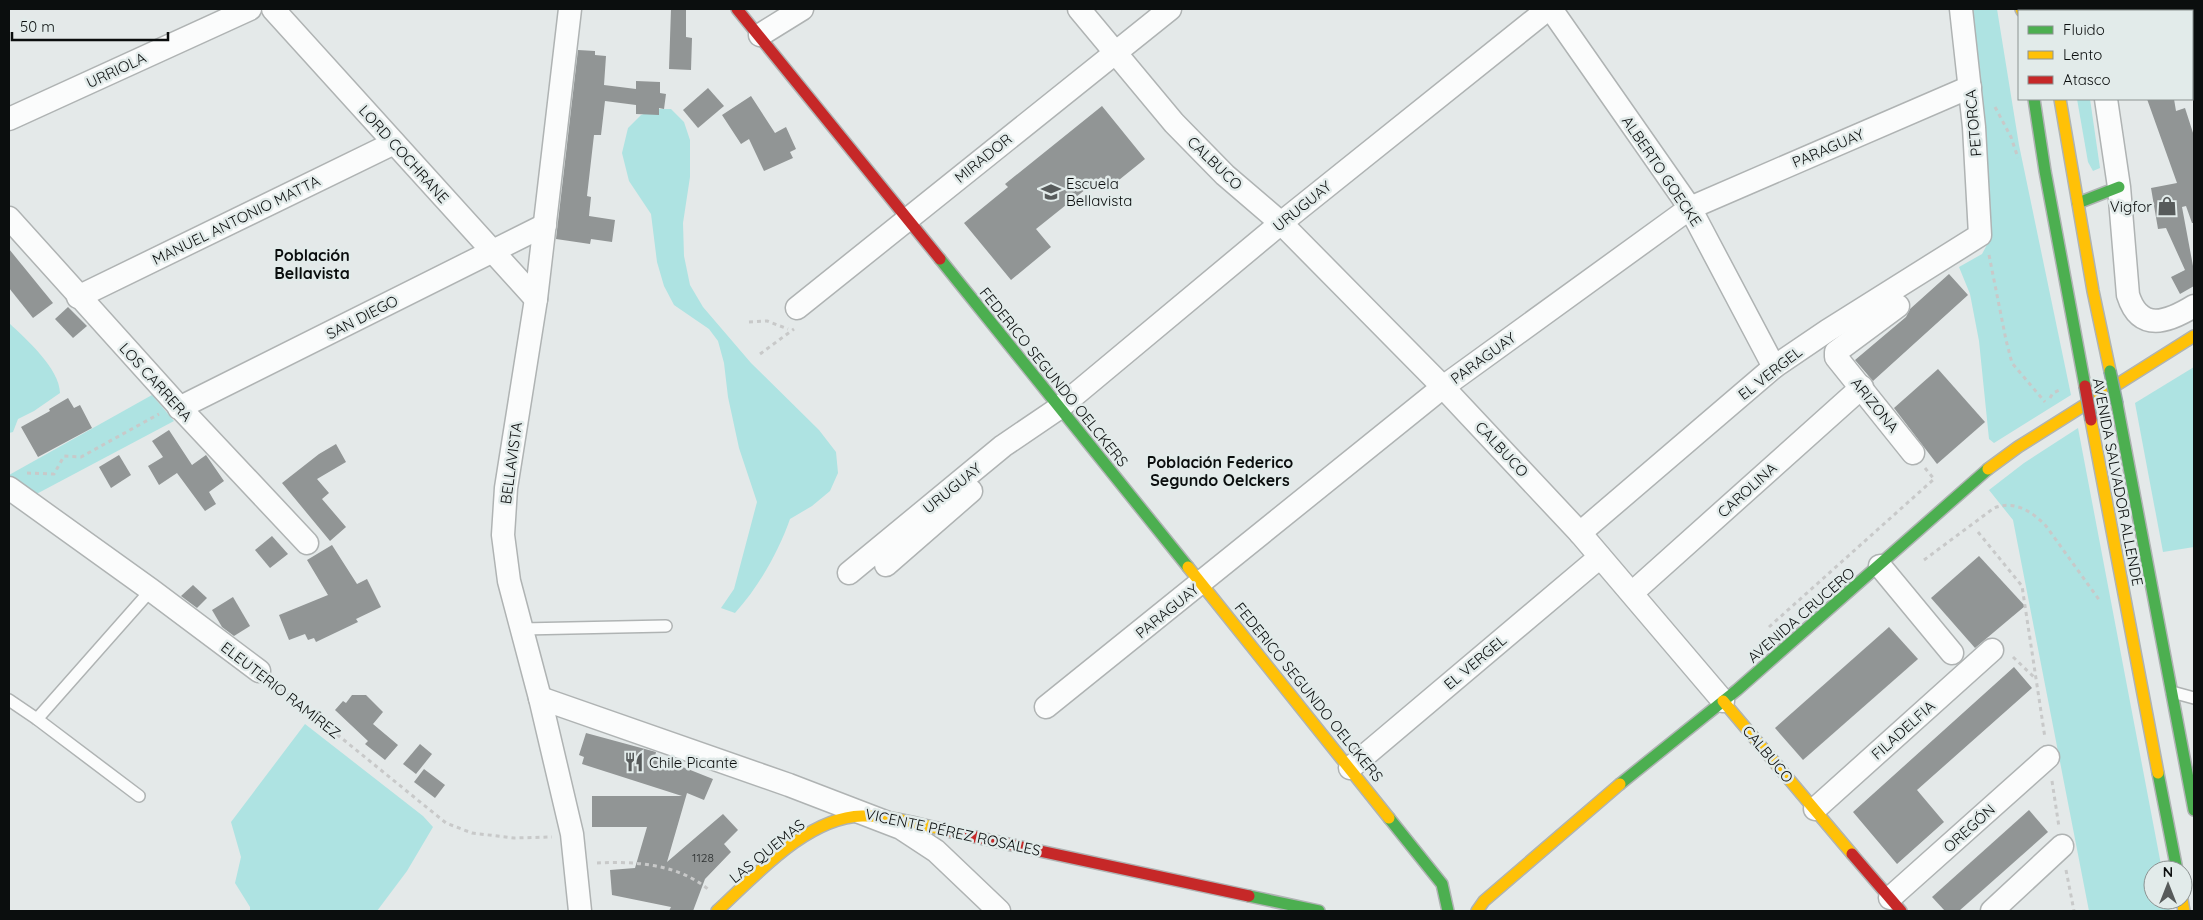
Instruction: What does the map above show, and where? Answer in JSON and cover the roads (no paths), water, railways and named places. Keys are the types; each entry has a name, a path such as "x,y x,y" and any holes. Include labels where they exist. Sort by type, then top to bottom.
{"main road":[{"name":"FEDERICO SEGUNDO OELCKERS","path":"737,9 760,35 1202,583 1442,884 1448,911"},
{"name":"AVENIDA SALVADOR ALLENDE","path":"2034,100 2044,171 2175,860"},
{"name":"AVENIDA SALVADOR ALLENDE","path":"2060,100 2078,203 2194,810"},
{"path":"2078,203 2119,187"},
{"name":"AVENIDA CRUCERO","path":"1477,911 1484,901 1519,870 1723,701 1880,566 2000,459 2194,336"},
{"name":"CALBUCO","path":"1723,701 1896,905"},
{"name":"LAS QUEMAS","path":"721,907 799,841 820,827 846,817 868,815"},
{"name":"VICENTE PÉREZ ROSALES","path":"868,815 914,823 1319,911"}],"street":[{"name":"URRIOLA","path":"9,119 250,9"},
{"name":"LORD COCHRANE","path":"273,9 536,299"},
{"name":"BELLAVISTA","path":"570,9 536,299 506,488 504,519 506,566 572,834 580,911"},
{"path":"760,35 802,9"},
{"name":"CALBUCO","path":"1079,9 1174,123 1225,175 1280,223 1443,387 1580,533 1723,701"},
{"name":"MIRADOR","path":"797,317 908,219 1170,9"},
{"name":"ALBERTO GOECKE","path":"1550,9 1690,208 1774,367"},
{"name":"URUGUAY","path":"849,573 996,452 1059,408 1280,223 1550,9"},
{"name":"PETORCA","path":"1961,9 1980,204 1981,232 1979,237"},
{"name":"PARAGUAY","path":"1046,707 1443,387 1690,208 1970,87"},
{"path":"2106,100 2119,187 2128,295 2132,308 2141,316 2150,320 2162,320 2188,309"},
{"name":"MANUEL ANTONIO MATTA","path":"78,296 394,143"},
{"name":"LOS CARRERA","path":"9,218 181,409 307,543"},
{"name":"SAN DIEGO","path":"181,409 545,225"},
{"name":"EL VERGEL","path":"1580,533 1774,367 1827,331 1979,237"},
{"name":"ARIZONA","path":"1898,306 1836,352 1836,357 1862,387 1913,453"},
{"name":"CAROLINA","path":"1632,593 1862,387"},
{"name":"URUGUAY","path":"886,565 1022,446 1059,408"},
{"name":"ELEUTERIO RAMÍREZ","path":"17,481 151,590 259,671"},
{"name":"EL VERGEL","path":"1350,768 1600,557"},
{"path":"1880,566 1952,653"},
{"name":"FILADELFIA","path":"1815,809 1992,650"},
{"name":"VICENTE PÉREZ ROSALES","path":"540,698 868,815"},
{"name":"OREGÓN","path":"1896,905 2048,757"},
{"path":"868,815 901,828 921,840 999,911"},
{"path":"1992,911 2062,846"}],"lane":[{"path":"37,719 151,590"},
{"path":"522,629 666,626"},
{"path":"2172,692 2194,698"},
{"path":"9,700 139,796"}],"place":[{"name":"Escuela Bellavista","path":"1051,192"},
{"name":"Vigfor","path":"2167,206"},
{"name":"Chile Picante","path":"634,762"}],"district":[{"name":"Población Bellavista","path":"312,264"},
{"name":"Población Federico Segundo Oelckers","path":"1220,471"}]}
